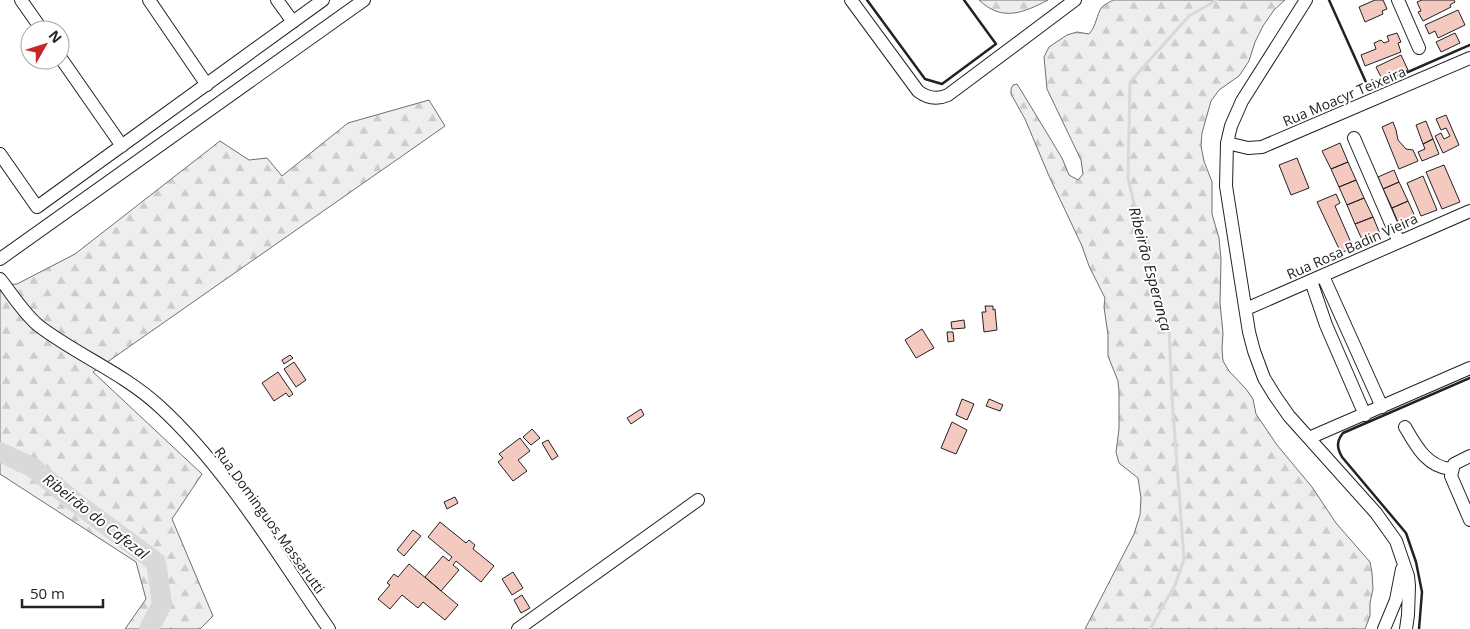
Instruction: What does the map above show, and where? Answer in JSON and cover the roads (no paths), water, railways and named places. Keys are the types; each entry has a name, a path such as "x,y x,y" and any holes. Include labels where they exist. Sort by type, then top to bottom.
{"street":[{"path":"21,0 35,20"},
{"path":"149,0 207,85"},
{"path":"277,0 293,22"},
{"path":"0,154 37,207 323,0"},
{"path":"0,259 364,0"},
{"path":"851,0 918,91 925,96 938,98 953,92 1075,0"},
{"path":"1306,0 1242,101 1231,126 1227,143 1226,186 1254,351 1264,378 1289,416 1365,499 1396,541 1409,586 1406,629"},
{"path":"1398,0 1419,48"},
{"name":"Rua Moacyr Teixeira","path":"1227,143 1248,148 1262,147 1470,58"},
{"path":"70,70 122,146"},
{"path":"1354,138 1400,242"},
{"name":"Rua Rosa Badin Vieira","path":"1246,309 1470,211"},
{"path":"1323,276 1382,407"},
{"name":"Rua Dominguos Massarutti","path":"0,279 37,324 70,348 126,381 158,406 202,451 237,496 329,629"},
{"path":"1310,281 1326,325 1364,415"},
{"path":"1309,438 1470,368"},
{"path":"1406,427 1418,449 1429,460 1443,468 1452,469"},
{"path":"1470,456 1454,464 1451,476 1470,520"},
{"path":"518,629 698,500"},
{"path":"1384,629 1396,600 1403,564"}],"waterway":[{"name":"Ribeirão Esperança","path":"1150,629 1175,585 1184,559 1172,398 1169,328 1150,271 1128,178 1130,82 1189,16 1217,0"},
{"name":"Ribeirão do Cafezal","path":"0,452 32,467 75,502 156,562 162,604 149,629"}]}
